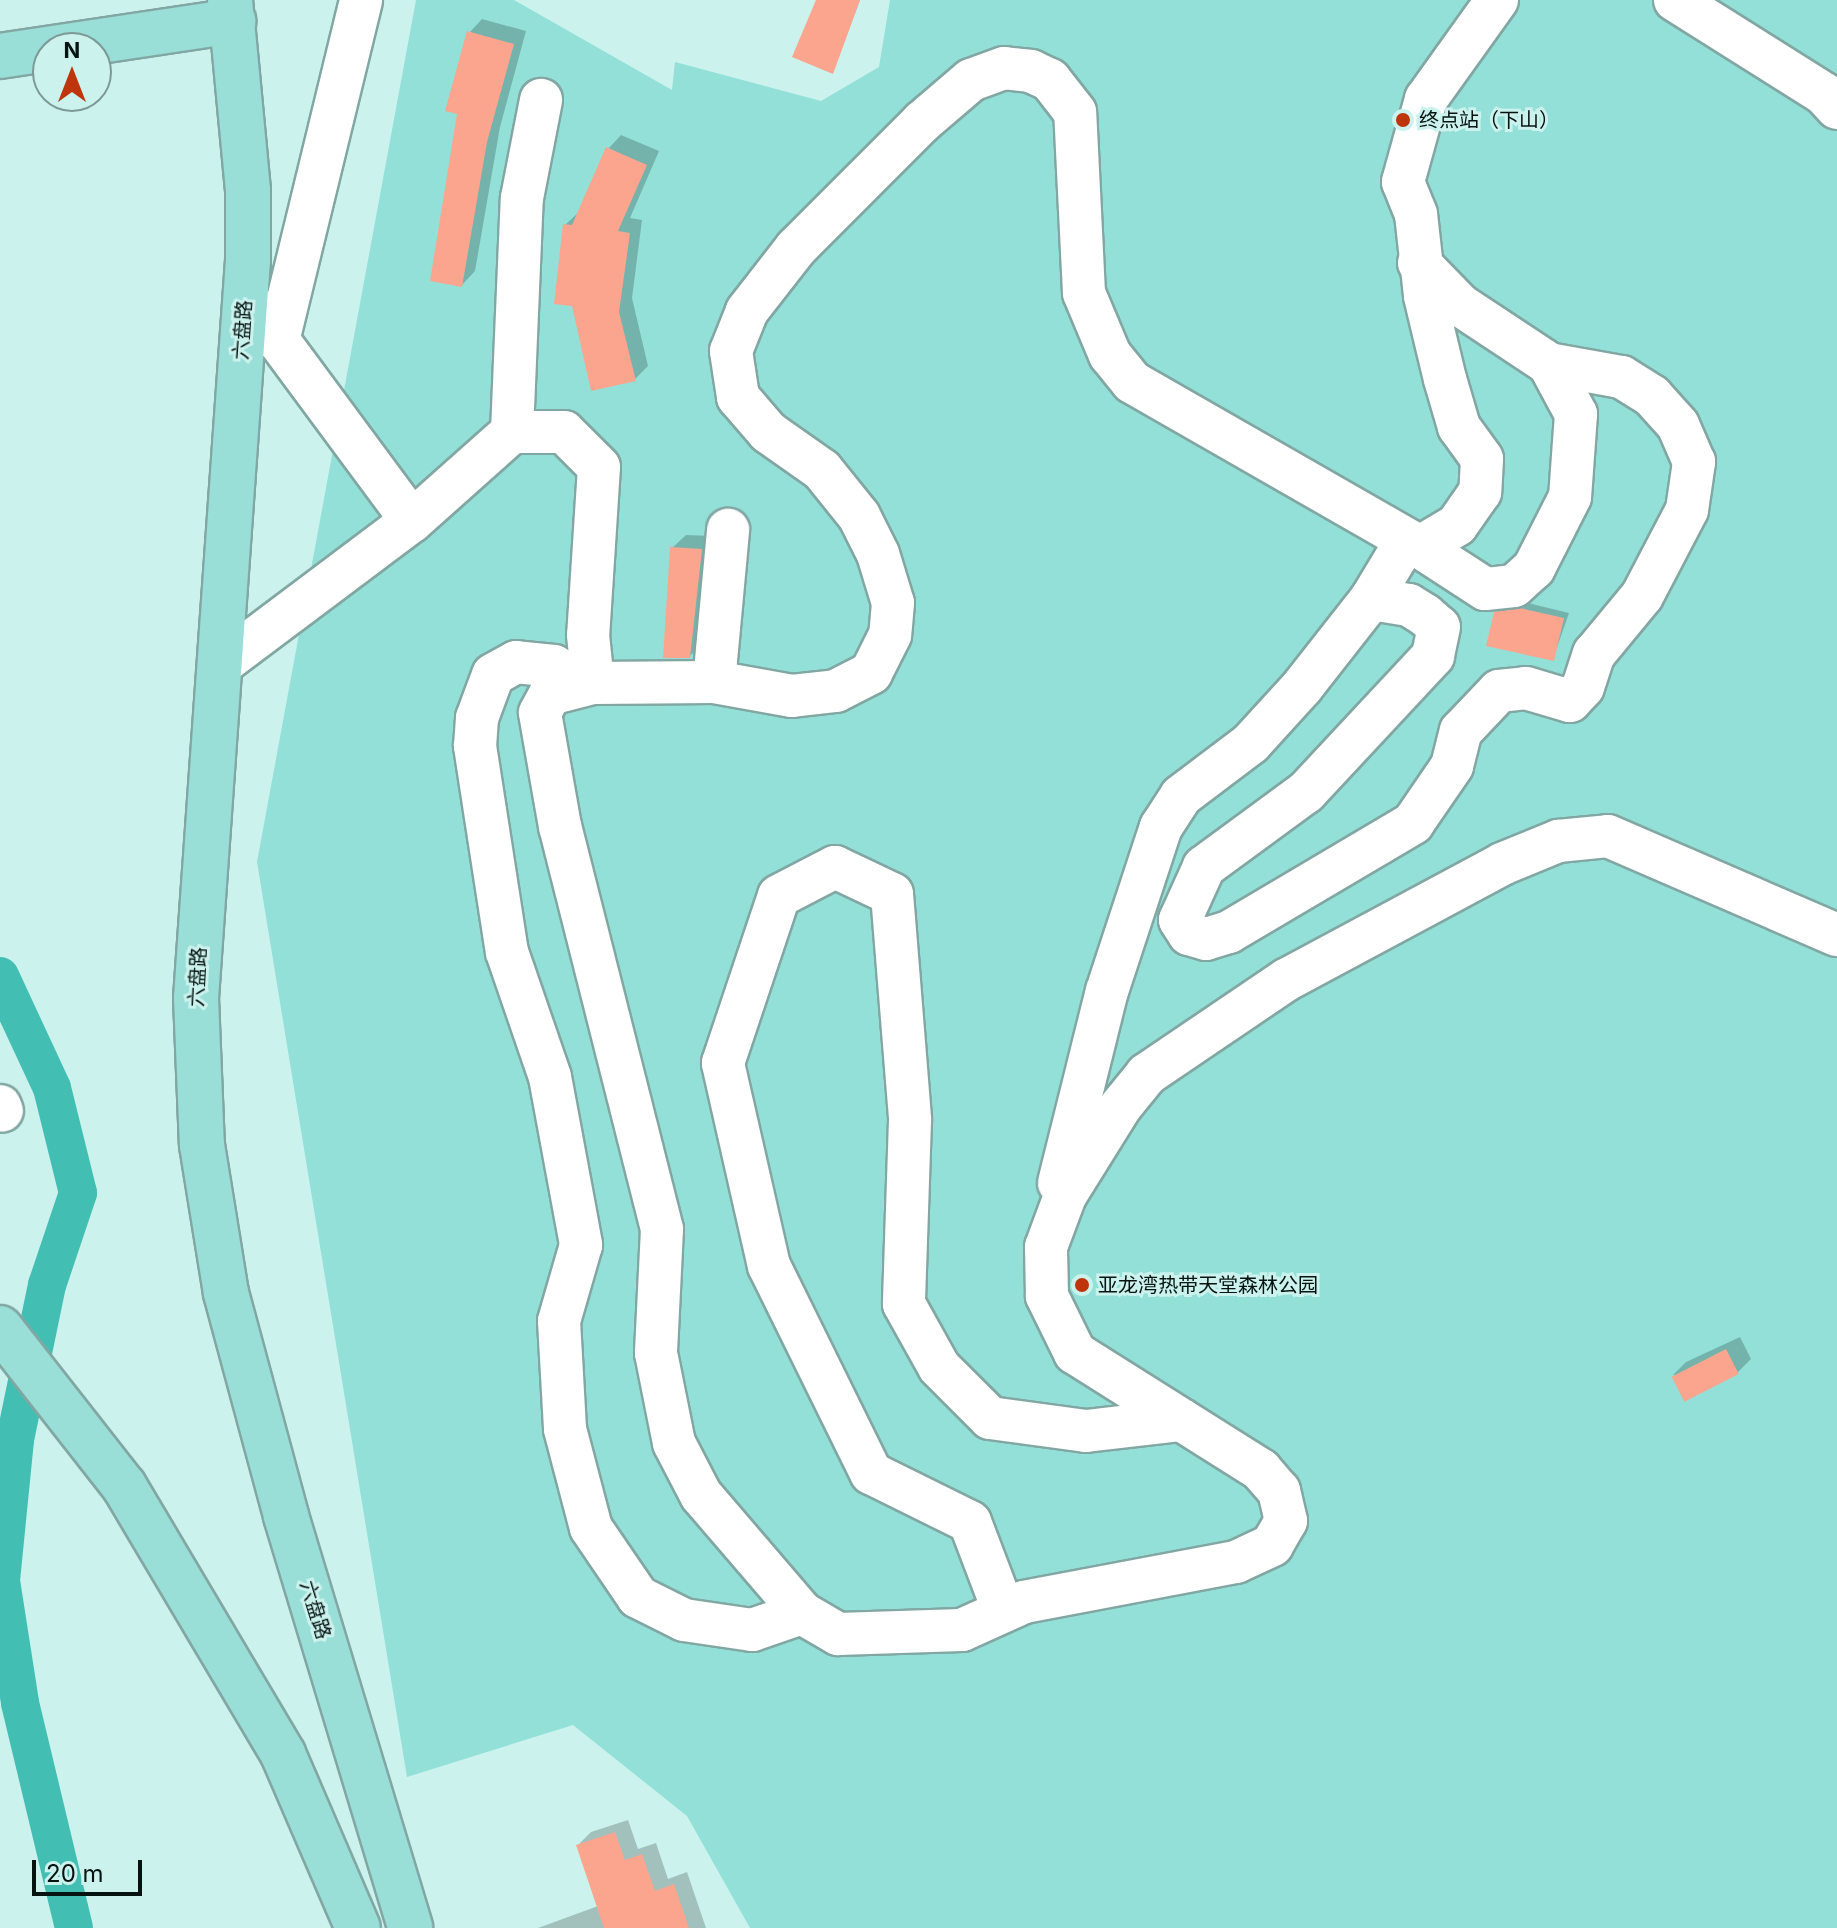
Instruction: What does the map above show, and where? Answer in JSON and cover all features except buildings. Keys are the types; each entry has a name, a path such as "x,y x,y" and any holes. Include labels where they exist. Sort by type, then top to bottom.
{"main road":[{"path":"0,56 232,11"},
{"name":"六盘路","path":"232,11 248,191 246,297 196,998 196,1073 213,1222 226,1293 286,1516 410,1928"},
{"path":"0,1328 124,1486 283,1754 358,1928"}],"street":[{"path":"278,341 361,0"},
{"path":"1497,0 1451,59 1414,132 1403,182 1416,214 1419,263 1459,427 1482,459 1480,492 1457,525 1413,544 1277,716 1251,743 1181,796 1161,827 1087,1063 1046,1247 1047,1296 1075,1353 1261,1470 1279,1491 1286,1521 1272,1545 1236,1562 1003,1609 962,1630 882,1635 838,1634 802,1613 701,1495 674,1443 656,1353 662,1229 560,826 540,713 550,694 590,684 714,682 792,696 836,691 871,673 890,635 893,603 878,554 859,516 822,470 768,432 738,397 731,351 747,311 817,227 922,122 971,80 1004,68 1050,80 1075,112 1084,293 1110,355 1132,382 1413,544 1485,589 1514,586 1534,568 1570,497 1576,450 1576,414 1549,364"},
{"path":"1675,0 1824,94 1837,108"},
{"path":"512,432 522,198 541,100"},
{"path":"1371,599 1409,605 1439,627 1433,656 1306,792 1204,867 1180,920 1189,934 1206,939 1229,932 1413,823 1452,766 1461,731 1499,691 1526,688 1570,701 1583,687 1608,635 1642,596 1687,510 1694,462 1678,425 1652,396 1621,377 1549,364 1460,305 1419,263"},
{"path":"246,297 412,521"},
{"path":"220,665 412,521 512,432 564,432 599,467 588,635 590,684"},
{"path":"714,682 728,530"},
{"path":"590,684 554,666 516,662 493,675 477,718 475,746 507,952 550,1077 581,1245 559,1321 565,1429 591,1528 638,1597 684,1620 752,1630 802,1613"},
{"path":"1046,1247 1065,1196 1121,1106 1147,1074 1286,980 1537,848 1608,836 1837,935"},
{"path":"1003,1609 970,1522 871,1473 769,1266 723,1063 779,896 835,867 892,894 910,1120 904,1304 939,1367 990,1418 1086,1431 1181,1420"}],"shaded area":[{"name":"亚龙湾热带天堂森林公园","path":"416,0 514,0 672,90 675,62 821,101 879,67 890,0 1837,0 1837,1928 750,1928 687,1816 573,1725 407,1777 257,862"}],"waterway":[{"path":"0,976 52,1088 78,1193 47,1285 15,1440 1,1581 20,1703 74,1928"}],"place":[{"name":"终点站（下山）","path":"1403,120"},
{"name":"亚龙湾热带天堂森林公园","path":"1082,1285"}]}
